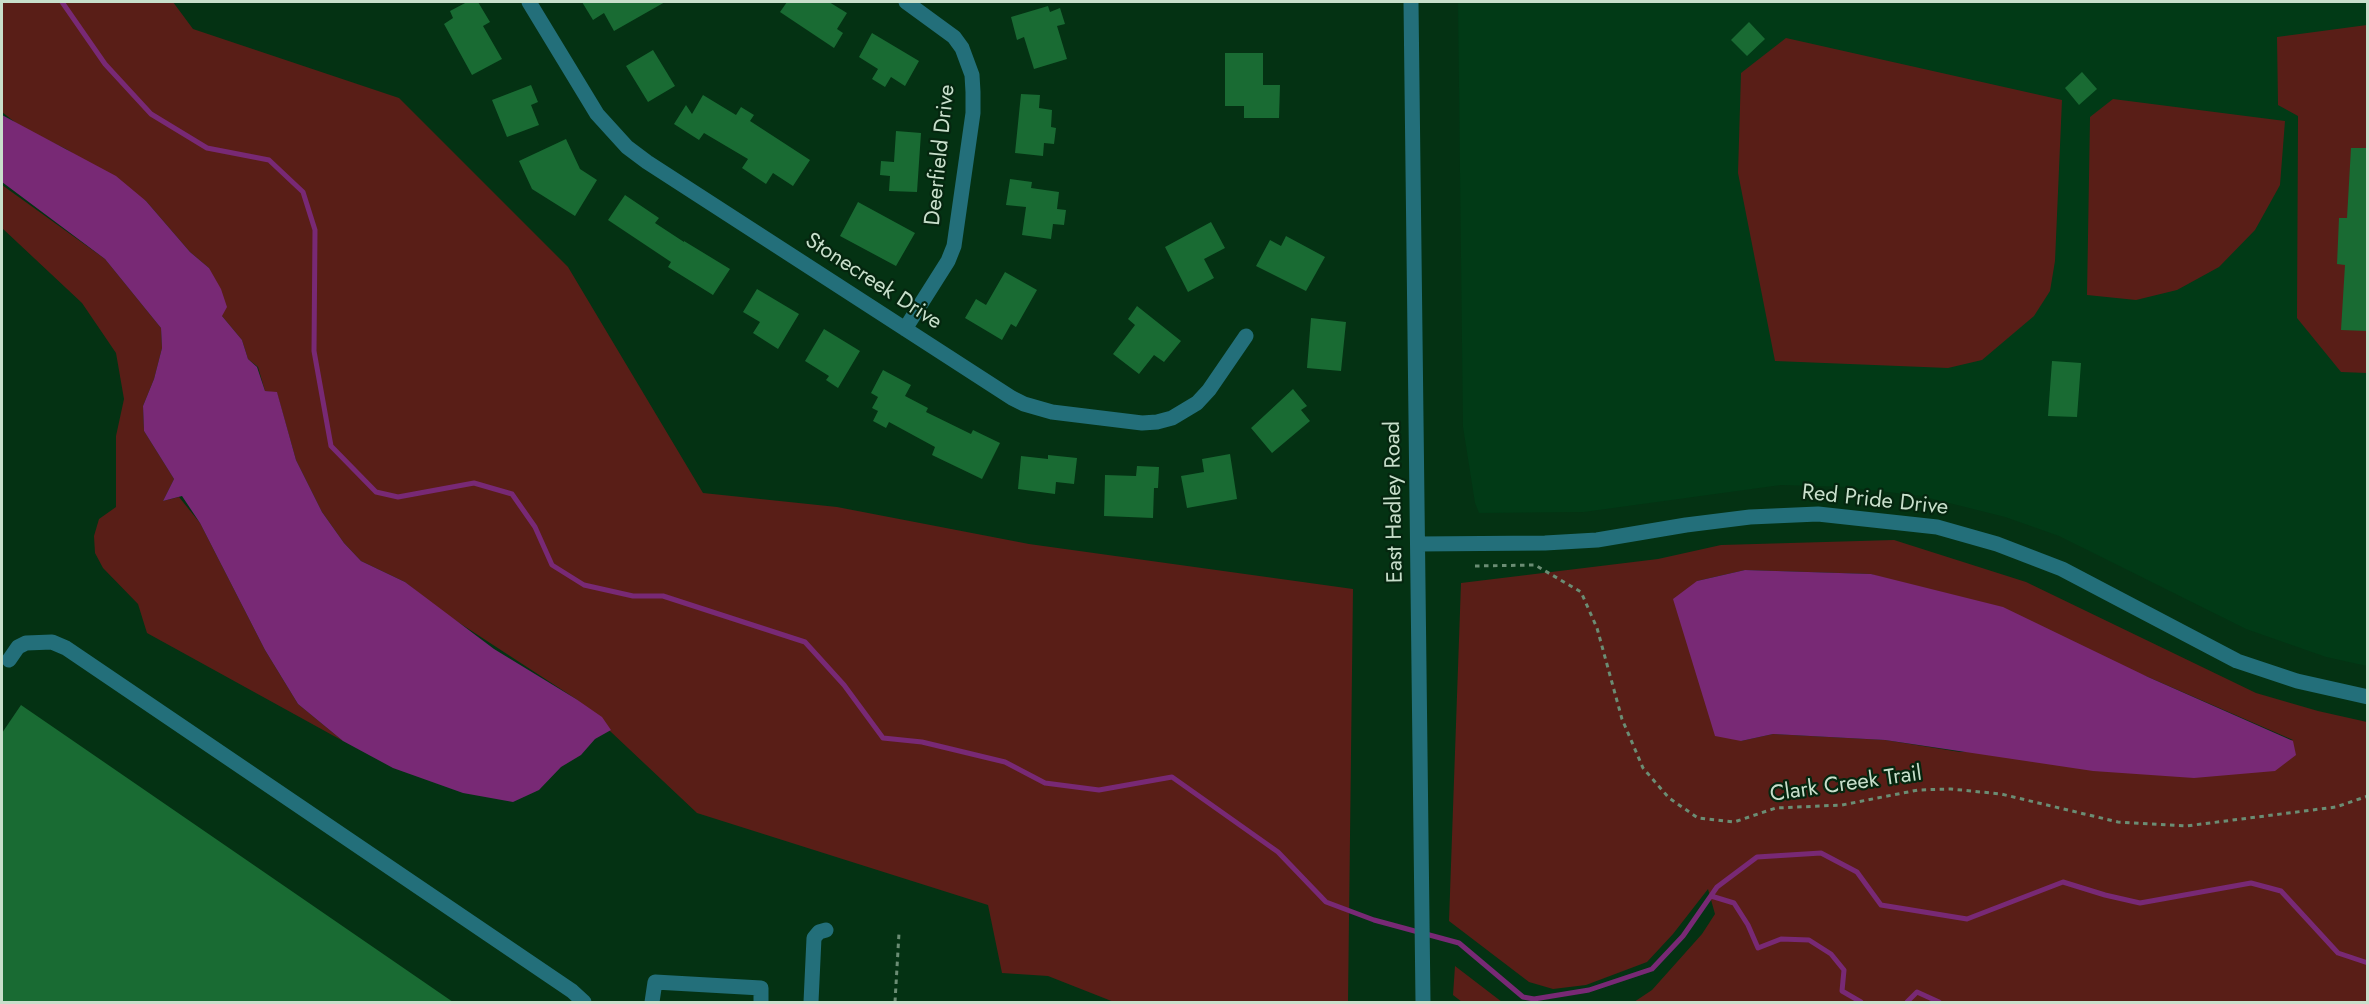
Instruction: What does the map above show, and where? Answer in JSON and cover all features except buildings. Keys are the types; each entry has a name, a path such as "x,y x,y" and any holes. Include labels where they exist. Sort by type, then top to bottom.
{"street":[{"name":"Stonecreek Drive","path":"529,2 597,114 627,147 646,162 1024,404 1052,412 1142,423 1172,418 1197,403 1209,390 1246,336"},
{"name":"Deerfield Drive","path":"905,329 948,261 954,246 973,92 972,75 962,48 954,37 906,2"},
{"name":"East Hadley Road","path":"1411,2 1423,995"},
{"name":"Red Pride Drive","path":"1418,544 1545,543 1597,540 1739,518 1818,513 1937,526 1997,544 2062,569 2238,661 2297,681 2367,697"},
{"path":"9,660 18,648 26,643 52,642 66,648 572,991 584,1002"},
{"path":"811,1002 814,938 819,932 825,930"},
{"path":"652,1002 655,982 761,988 761,1002"}],"path":[{"name":"Clark Creek Trail","path":"1475,566 1535,566 1581,592 1597,628 1622,719 1642,768 1669,798 1698,818 1734,822 1776,808 1842,805 1918,790 1951,789 2001,794 2118,822 2186,826 2336,807 2367,796"},
{"path":"896,1002 899,933"}],"shaded area":[{"path":"2,2 173,2 193,29 399,98 568,267 703,493 837,507 1029,544 1353,589 1348,1002 1114,1002 1048,976 1002,973 988,905 697,813 576,699 441,611 405,582 361,561 344,543 322,512 296,460 277,393 265,391 258,367 248,359 242,340 222,316 209,268 190,252 146,201 66,149 21,127 2,112"},
{"path":"1458,2 2367,2 2367,666 2326,657 2246,629 2059,536 2005,517 1921,496 1845,487 1781,485 1584,512 1479,513 1475,503 1463,427"},
{"path":"2367,25 2367,373 2341,372 2297,318 2298,116 2278,105 2277,37"},
{"path":"1786,38 2062,100 2055,261 2050,291 2034,316 1982,360 1948,368 1775,361 1738,173 1741,73"},
{"path":"2113,99 2285,121 2280,185 2255,230 2219,267 2177,290 2136,300 2087,295 2090,117"},
{"path":"2,115 116,176 146,201 190,252 209,268 221,289 227,307 222,316 242,340 248,359 257,367 265,391 277,392 296,460 322,512 344,543 361,561 405,582 494,649 602,717 611,730 595,739 581,755 561,767 539,790 513,802 463,793 393,768 343,741 298,704 265,650 200,523 182,496 163,501 174,479 144,431 143,406 154,379 162,348 161,328 105,259 2,182"},
{"path":"2,185 105,259 161,328 162,348 154,379 143,406 144,431 174,479 163,501 179,497 200,523 265,650 298,704 343,741 147,633 138,604 103,568 95,553 94,536 99,519 116,507 116,436 124,399 116,353 82,303 2,228"},
{"path":"1894,540 2026,582 2256,693 2367,722 2367,1002 1634,1002 1652,990 1702,934 1715,914 1708,889 1673,934 1647,962 1586,985 1553,989 1529,982 1449,921 1461,583 1658,559 1721,545","holes":["1745,570 1871,574 2148,677 2293,740 1960,752 1885,740 1773,734 1741,741 1697,581"]},
{"path":"1745,570 1871,574 2003,607 2148,677 2293,741 2296,755 2275,771 2194,778 2093,771 1885,740 1773,734 1741,741 1715,736 1673,599 1697,581"},
{"path":"1455,966 1502,1002 1462,1002 1453,995"}],"waterway":[{"path":"62,2 105,64 151,114 207,148 269,160 303,192 315,230 314,351 331,446 376,492 398,497 474,483 512,494 535,527 552,565 584,585 633,596 663,596 805,642 844,685 883,738 922,742 1005,762 1045,783 1099,790 1172,777 1278,852 1326,902 1374,920 1459,943 1523,997 1534,999 1589,990 1652,969 1683,936 1717,887 1757,857 1821,853 1857,872 1881,905 1967,919 2063,882 2140,903 2251,883 2281,891 2338,953 2368,963"},
{"path":"1711,896 1734,903 1748,925 1758,948 1781,939 1809,940 1831,954 1844,970 1842,991 1861,1002"},
{"path":"1907,1002 1917,992 1939,1002"}]}
